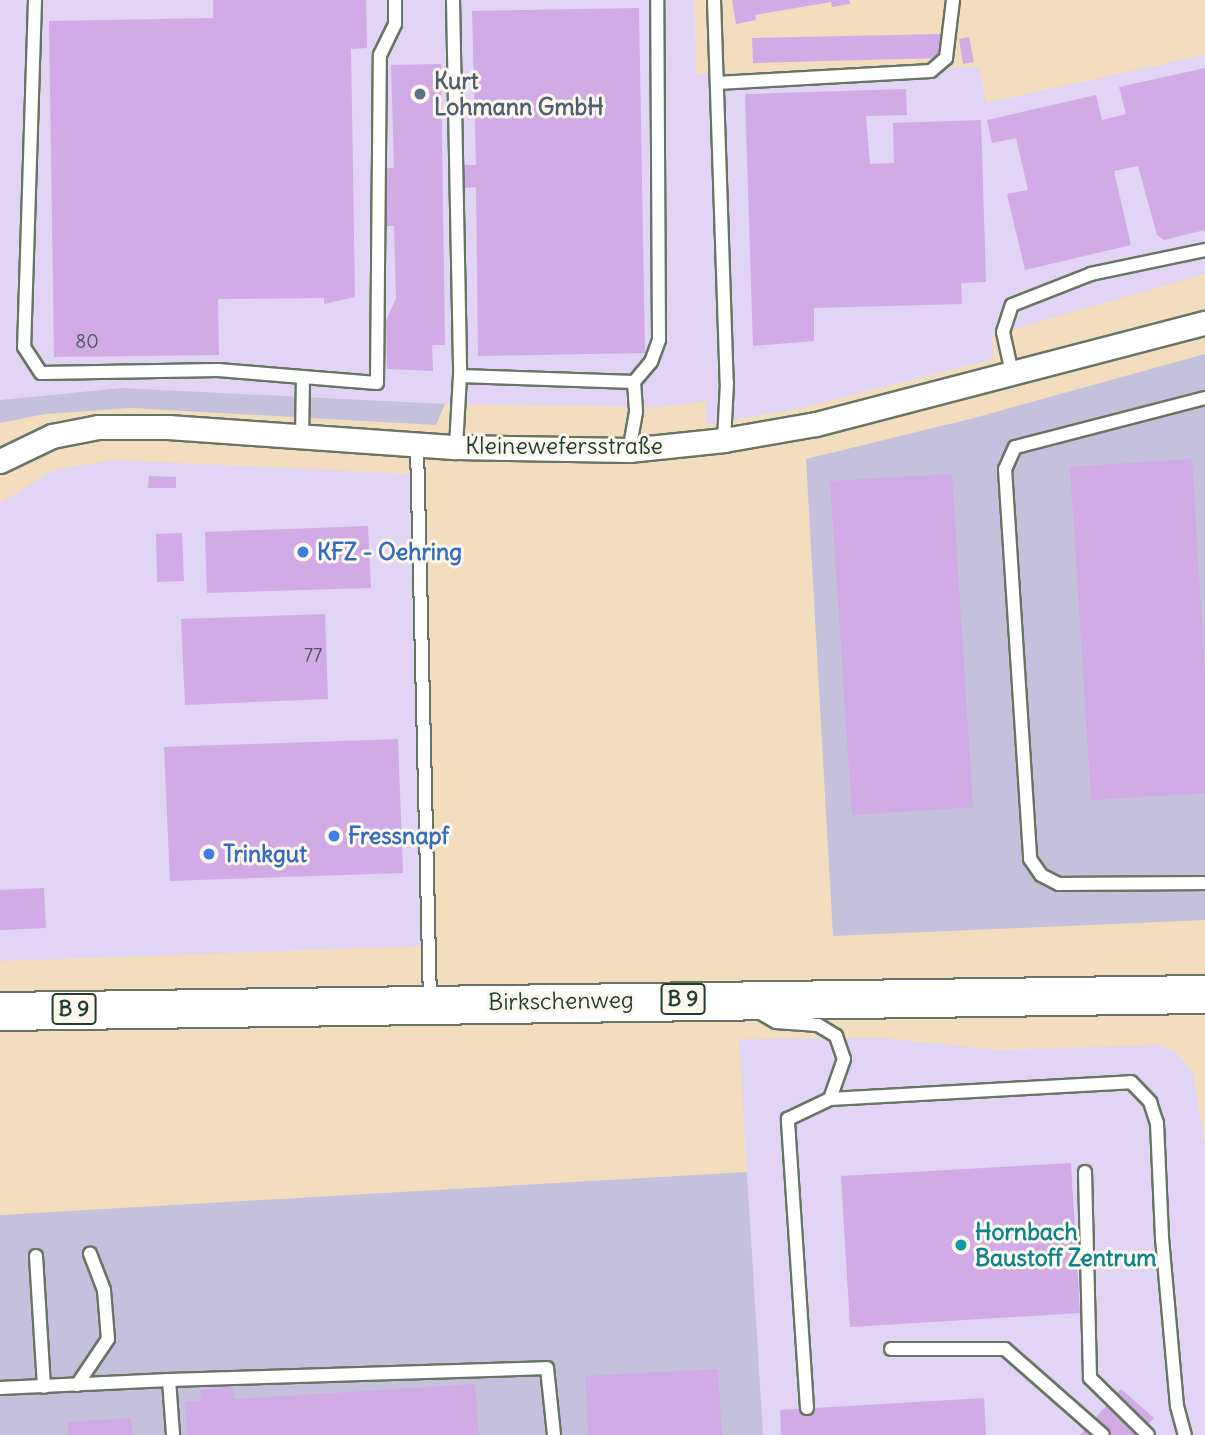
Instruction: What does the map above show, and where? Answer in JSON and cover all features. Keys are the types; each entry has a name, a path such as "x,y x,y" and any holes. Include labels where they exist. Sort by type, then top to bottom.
{"main road":[{"name":"Birkschenweg","path":"0,1010 732,998 1205,994"}],"street":[{"name":"Kleinewefersstraße","path":"0,461 52,436 98,427 168,427 456,447 629,450 724,440 816,424 1205,323"}],"lane":[{"path":"35,0 23,347 41,373 218,370 377,383 380,54 395,23 395,0"},
{"path":"453,0 460,376 456,447"},
{"path":"629,450 636,412 634,382 651,362 659,340 657,0"},
{"path":"714,0 727,383 724,440"},
{"path":"717,83 931,71 946,58 953,0"},
{"path":"1012,373 1003,332 1012,305 1091,274 1205,250"},
{"path":"460,376 634,382"},
{"path":"302,438 303,377"},
{"path":"1205,398 1015,447 1007,456 1005,469 1030,859 1041,875 1059,884 1205,883"},
{"path":"417,446 430,1004"},
{"path":"732,998 776,1022 818,1025 836,1036 844,1059 830,1099"},
{"path":"807,1408 788,1119 830,1099 1131,1083 1150,1102 1157,1123 1164,1264 1177,1406 1185,1435"},
{"path":"1085,1172 1090,1378 1148,1435"},
{"path":"77,1385 108,1339 104,1290 90,1254"},
{"path":"36,1256 44,1387"},
{"path":"891,1349 1005,1349 1103,1435"},
{"path":"0,1388 547,1368 554,1435"},
{"path":"169,1380 173,1435"}],"shaded area":[{"path":"0,0 694,0 696,74 979,67 986,103 1205,55 1205,274 992,335 993,359 804,407 706,425 705,401 660,407 445,404 122,388 0,400"},
{"path":"1205,354 1205,920 833,936 806,459 974,418"},
{"path":"122,388 445,404 436,425 131,408 45,414 0,423 0,400"},
{"path":"114,460 412,474 422,946 0,961 0,503 54,470"},
{"path":"882,1038 998,1050 1158,1045 1176,1052 1193,1074 1205,1145 1205,1435 763,1435 739,1039"},
{"path":"747,1172 763,1435 0,1435 0,1215"}],"building":[{"path":"213,0 366,0 367,48 351,49 355,297 324,304 324,298 218,299 219,355 54,357 49,21 213,18"},
{"path":"732,0 849,0 850,4 832,7 831,2 755,15 756,20 736,24"},
{"path":"639,8 645,353 478,356 476,187 465,188 464,165 476,165 472,11"},
{"path":"941,34 940,58 753,63 752,38"},
{"path":"969,37 974,62 963,64 959,39"},
{"path":"441,64 445,345 432,345 433,371 387,369 386,321 396,298 394,226 384,226 383,168 394,168 391,65"},
{"path":"1205,68 1205,230 1164,240 1157,235 1138,166 1114,171 1131,245 1025,270 1007,194 1028,190 1016,138 992,143 987,120 1096,95 1102,120 1126,114 1119,87"},
{"path":"906,89 907,115 866,116 870,164 894,163 893,123 981,120 986,282 961,283 962,304 814,308 814,341 753,346 745,94"},
{"path":"1192,459 1205,672 1205,793 1091,800 1070,467"},
{"path":"952,474 973,807 852,815 830,481"},
{"path":"149,476 176,477 176,488 148,488"},
{"path":"368,526 371,588 207,593 205,532"},
{"path":"182,533 184,581 157,582 156,534"},
{"path":"325,614 328,699 185,705 181,619"},
{"path":"398,739 403,873 170,881 164,747"},
{"path":"44,888 46,928 0,930 0,890"},
{"name":"Hornbach Baustoff Zentrum","path":"1071,1163 1080,1313 850,1327 841,1176"},
{"path":"718,1369 722,1435 588,1435 585,1376"},
{"path":"475,1384 479,1435 187,1435 185,1402 201,1401 200,1390 233,1387 234,1399 238,1399"},
{"path":"1121,1389 1154,1418 1139,1435 1080,1435"},
{"path":"984,1398 986,1435 781,1435 780,1410"},
{"path":"131,1418 132,1435 68,1435 68,1422"}],"place":[{"name":"Kurt Lohmann GmbH","path":"420,94"},
{"name":"KFZ - Oehring","path":"303,552"},
{"name":"Fressnapf","path":"334,836"},
{"name":"Trinkgut","path":"209,854"},
{"name":"Hornbach Baustoff Zentrum","path":"961,1245"}]}
